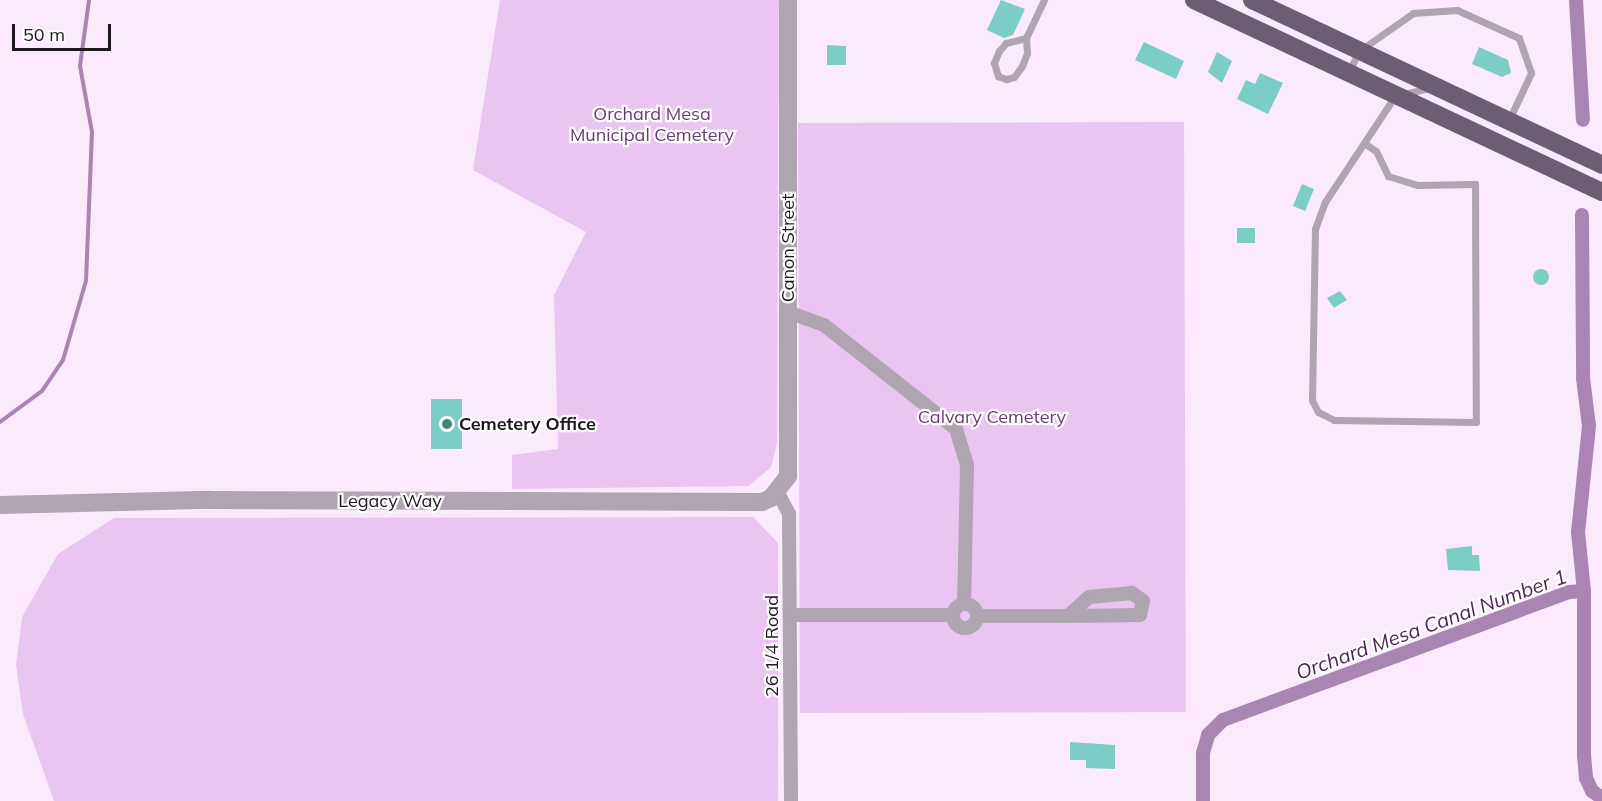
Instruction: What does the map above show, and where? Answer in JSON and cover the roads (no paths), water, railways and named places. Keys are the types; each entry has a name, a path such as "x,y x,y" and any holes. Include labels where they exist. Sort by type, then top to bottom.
{"highway":[{"path":"1194,0 1602,192"},
{"path":"1252,0 1602,165"}],"street":[{"name":"Canon Street","path":"778,494 788,476 788,0"},
{"path":"788,312 824,325 956,429 967,465 964,604 952,615 790,615"},
{"name":"Legacy Way","path":"0,505 210,500 762,502 778,494"},
{"name":"26 1/4 Road","path":"778,494 789,514 791,801"},
{"path":"977,616 1068,616 1140,615 1143,602 1132,593 1089,597 1068,616"},
{"path":"964,604 971,605 977,616"},
{"path":"952,615 954,622 964,628 971,627 977,616"}],"lane":[{"path":"1026,39 1006,43 999,51 994,63 998,76 1006,79 1018,71 1027,53 1026,39 1044,0"},
{"path":"1348,74 1359,51 1413,13 1457,10 1518,39 1531,73 1508,120"},
{"path":"1364,143 1376,151 1388,176 1418,184 1475,184 1476,422 1334,420 1318,412 1312,400 1315,229 1325,202 1395,96 1436,87"}],"waterway":[{"path":"0,422 42,391 63,360 86,281 92,132 80,66 89,0"},
{"name":"Orchard Mesa Canal Number 1","path":"1576,0 1583,120"},
{"name":"Orchard Mesa Canal Number 1","path":"1582,215 1583,378 1589,426 1578,532 1584,591 1584,755 1586,778 1592,791 1602,798"},
{"name":"Orchard Mesa Canal Number 1","path":"1203,801 1203,753 1208,735 1223,720 1569,592 1584,591"}],"place":[{"name":"Cemetery Office","path":"447,424"}],"park label":[{"name":"Orchard Mesa Municipal Cemetery","path":"652,125"},
{"name":"Calvary Cemetery","path":"992,417"}]}
